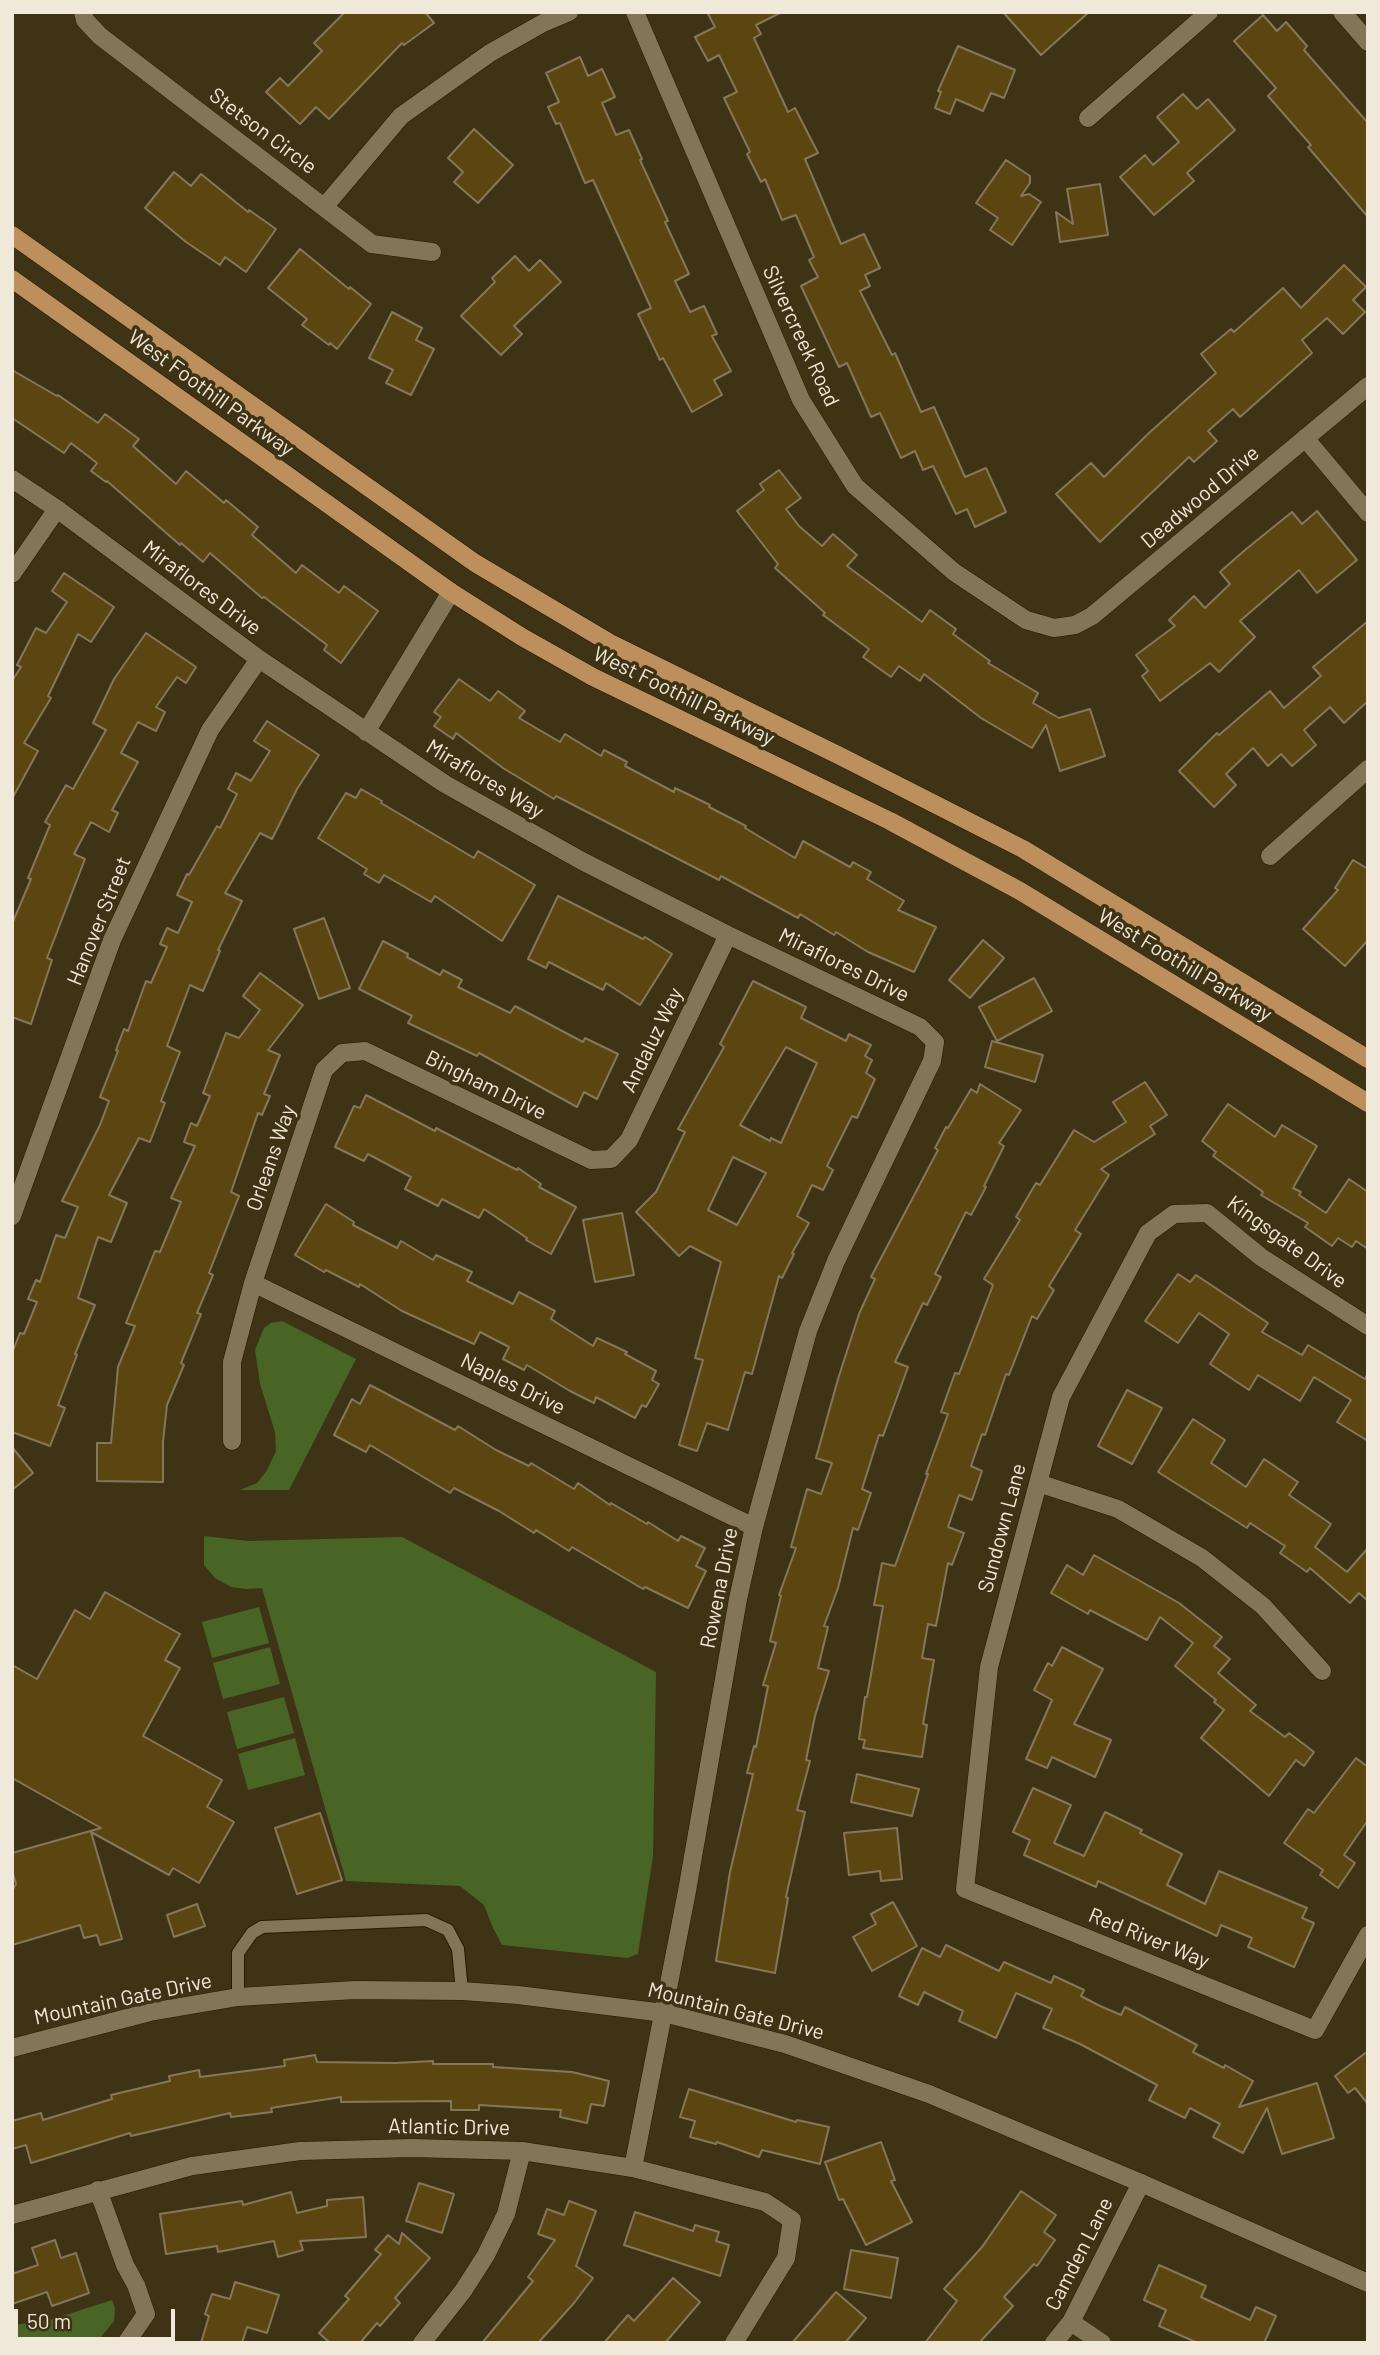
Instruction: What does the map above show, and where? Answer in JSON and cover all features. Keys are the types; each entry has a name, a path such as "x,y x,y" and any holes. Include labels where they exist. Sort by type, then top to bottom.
{"main road":[{"name":"West Foothill Parkway","path":"12,235 475,563 610,643 1023,849 1368,1059"},
{"name":"West Foothill Parkway","path":"12,279 451,592 522,637 593,677 890,821 1020,891 1368,1103"}],"street":[{"name":"Stetson Circle","path":"83,12 85,20 100,36 372,244 432,252"},
{"path":"325,206 401,116 490,52 569,12"},
{"name":"Silvercreek Road","path":"635,12 801,400 855,486 954,572 1026,620 1054,628"},
{"path":"1088,118 1209,12"},
{"path":"1342,12 1368,42"},
{"name":"Deadwood Drive","path":"1054,628 1075,625 1092,616 1368,386"},
{"path":"1305,438 1368,513"},
{"name":"Miraflores Drive","path":"12,480 57,509 259,659 366,732"},
{"path":"12,574 57,509"},
{"path":"366,732 451,592"},
{"name":"Hanover Street","path":"12,1216 19,1177 112,940 211,730 259,659"},
{"name":"Miraflores Way","path":"366,732 445,784 582,862 728,935"},
{"path":"1270,856 1368,769"},
{"name":"Miraflores Drive","path":"728,935 920,1027 935,1042"},
{"name":"Andaluz Way","path":"611,1159 629,1140 728,935"},
{"name":"Rowena Drive","path":"633,2168 664,2013 738,1599 754,1527 807,1331 836,1261 932,1061 935,1042"},
{"name":"Bingham Drive","path":"342,1053 365,1051 591,1160 611,1159"},
{"name":"Orleans Way","path":"232,1441 232,1362 253,1283 324,1070 342,1053"},
{"name":"Kingsgate Drive","path":"1174,1214 1207,1213 1261,1257 1368,1326"},
{"name":"Sundown Lane","path":"965,1889 989,1667 1062,1397 1148,1233 1174,1214"},
{"name":"Naples Drive","path":"253,1283 754,1527"},
{"path":"1038,1483 1118,1509 1202,1559 1263,1606 1322,1671"},
{"name":"Red River Way","path":"965,1889 1315,2030 1368,1935"},
{"name":"Mountain Gate Drive","path":"12,2048 150,2012 238,1997 355,1990 462,1991 573,2000 664,2013 785,2043 918,2090 1141,2183 1368,2283"},
{"name":"Atlantic Drive","path":"12,2215 192,2166 300,2151 412,2148 522,2151 633,2168 765,2202 792,2220 786,2258 734,2343"},
{"path":"422,2343 463,2291 486,2255 506,2214 522,2151"},
{"name":"Camden Lane","path":"1054,2343 1071,2322 1141,2183"},
{"path":"98,2190 125,2266 146,2314 126,2343"},
{"path":"1071,2322 1102,2343"}],"lane":[{"path":"238,1997 238,1953 252,1933 262,1927 426,1920 448,1930 458,1949 462,1991"}],"green space":[{"path":"282,1321 356,1359 289,1490 240,1490 257,1483 266,1472 276,1451 275,1432 260,1384 255,1350 264,1328 271,1323"},
{"path":"204,1536 248,1541 402,1537 656,1672 653,1856 638,1954 627,1958 502,1945 484,1905 460,1886 346,1881 262,1588 231,1587 215,1578 204,1565"},
{"path":"259,1607 269,1643 212,1658 202,1622"},
{"path":"270,1647 280,1684 223,1699 213,1663"},
{"path":"284,1697 294,1733 237,1749 227,1712"},
{"path":"295,1738 305,1775 248,1790 238,1754"},
{"path":"112,2300 115,2308 114,2321 96,2343 12,2343 12,2325 47,2321"}],"building":[{"path":"345,12 425,12 434,23 404,45 402,43 329,119 316,107 300,124 266,92 280,78 288,86 322,51 314,43"},
{"path":"707,12 782,12 756,25 761,34 754,38 788,112 795,108 818,153 805,159 841,244 864,234 880,268 865,275 870,286 860,291 892,355 895,353 921,412 934,407 965,477 986,468 1006,512 975,527 967,509 956,514 933,466 923,470 915,451 901,458 880,413 871,417 847,363 839,367 801,286 818,277 809,260 814,257 796,215 782,220 765,179 761,182 747,154 750,152 724,98 737,92 719,55 708,61 695,37 715,27"},
{"path":"1003,12 1089,12 1041,55"},
{"path":"1263,15 1277,31 1286,22 1307,46 1304,50 1368,123 1368,217 1268,96 1276,88 1234,41"},
{"path":"958,46 1015,70 1004,98 991,93 983,111 956,99 950,114 935,108 941,92 938,91"},
{"path":"580,57 588,76 602,69 615,97 602,103 616,135 629,130 668,221 665,222 689,274 675,281 690,312 704,306 717,334 712,336 731,371 714,380 722,395 692,412 663,358 660,360 638,314 651,308 593,180 585,183 560,123 556,124 548,107 559,102 546,73"},
{"path":"1183,94 1197,109 1208,99 1235,130 1187,173 1194,181 1154,215 1120,177 1145,155 1153,165 1179,142 1157,117"},
{"path":"474,129 513,165 478,203 454,182 463,172 448,158"},
{"path":"1006,160 1030,176 1030,183 1021,196 1029,194 1041,202 1012,245 990,230 998,218 976,203"},
{"path":"174,172 191,186 201,174 248,212 249,210 276,229 246,272 225,257 220,265 186,242 145,208"},
{"path":"1100,184 1108,235 1060,242 1056,212 1073,224 1067,189"},
{"path":"300,249 371,304 337,349 302,325 307,319 268,288"},
{"path":"515,256 529,271 540,260 561,282 514,326 522,334 501,355 461,316 495,282 492,278"},
{"path":"1344,265 1366,287 1353,300 1365,312 1343,334 1327,318 1302,340 1312,353 1240,417 1233,409 1208,431 1217,441 1194,462 1189,457 1100,542 1056,494 1091,463 1104,477 1216,373 1201,354 1231,329 1234,332 1283,288 1301,308"},
{"path":"392,312 422,328 416,340 434,349 411,395 386,383 393,370 369,358"},
{"path":"12,370 58,395 98,423 105,414 139,439 133,446 176,484 186,471 224,503 226,500 258,527 252,535 296,573 302,565 339,593 344,586 378,611 341,663 324,650 327,645 262,598 210,553 203,562 181,543 180,545 107,481 91,471 97,463 71,443 64,453 12,418"},
{"path":"779,470 801,498 786,509 799,526 822,546 833,534 857,555 847,566 922,622 930,610 956,629 953,634 990,661 988,663 1038,693 1033,703 1059,718 1090,709 1105,756 1060,771 1046,725 1032,748 981,718 924,674 920,681 899,666 891,677 863,657 869,649 823,615 825,613 775,568 778,564 737,511 764,490 760,484"},
{"path":"1317,511 1357,560 1317,593 1299,570 1240,621 1255,637 1219,672 1210,663 1160,701 1142,676 1148,671 1136,655 1175,626 1169,620 1194,596 1205,608 1230,584 1220,572 1292,512 1302,524"},
{"path":"64,573 114,607 91,642 78,634 48,696 51,698 24,743 38,751 12,799 12,681 21,667 17,665 36,628 46,633 67,602 52,591"},
{"path":"1368,621 1368,701 1344,723 1330,707 1304,730 1316,745 1292,766 1281,754 1268,766 1253,748 1226,774 1236,785 1214,807 1179,771 1217,733 1219,735 1270,691 1284,708 1321,676 1313,667"},
{"path":"146,633 196,667 186,683 177,677 156,707 165,712 156,731 138,722 121,753 138,762 112,810 118,813 109,832 91,822 74,854 85,859 47,958 52,960 31,1024 12,1017 12,924 50,825 45,822 66,785 73,789 106,730 93,723 114,679"},
{"path":"459,679 490,701 498,691 525,711 519,718 560,742 565,734 601,756 604,750 627,762 625,766 674,792 675,788 710,805 709,807 746,826 745,828 795,858 803,841 850,867 853,862 871,872 867,879 904,901 898,910 936,927 914,972 868,952 836,932 834,935 800,914 798,918 721,876 719,880 556,796 554,799 503,768 456,733 453,739 434,726 441,717 434,712"},
{"path":"267,721 319,755 297,789 272,839 260,833 225,893 242,901 218,950 220,951 203,991 190,985 167,1046 180,1052 161,1101 165,1103 150,1142 139,1138 109,1195 127,1203 111,1242 98,1237 78,1298 95,1305 58,1405 65,1408 50,1446 12,1432 12,1353 20,1333 24,1334 37,1302 28,1299 36,1280 40,1282 56,1235 65,1238 78,1207 62,1201 109,1101 100,1097 124,1029 128,1031 146,981 151,983 167,947 160,944 167,928 178,933 192,902 177,895 217,826 220,828 237,794 228,789 236,773 251,781 270,751 254,741"},
{"path":"361,789 474,858 478,851 535,885 502,941 435,896 431,902 384,875 379,883 364,874 367,869 318,838 346,793 356,798"},
{"path":"1353,860 1368,869 1368,940 1345,966 1303,929 1338,890 1335,888"},
{"path":"558,896 643,939 645,937 672,954 640,1005 606,983 603,990 549,962 546,968 528,959"},
{"path":"324,918 350,988 319,999 294,929"},
{"path":"983,940 1004,958 970,998 949,980"},
{"path":"383,941 440,975 443,970 462,980 458,987 510,1013 515,1006 583,1042 585,1038 618,1054 597,1099 584,1092 577,1107 479,1053 477,1056 408,1023 412,1016 359,989"},
{"path":"260,973 303,1005 268,1050 280,1055 264,1094 270,1096 262,1115 258,1113 231,1192 239,1196 209,1273 213,1275 197,1313 201,1314 167,1405 163,1482 97,1481 97,1443 111,1443 118,1367 135,1326 126,1323 155,1251 160,1252 181,1202 171,1198 195,1146 184,1142 191,1123 197,1126 210,1096 203,1093 226,1033 239,1038 260,1010 243,996"},
{"path":"1034,978 1052,1011 997,1041 979,1007"},
{"path":"753,981 806,1007 801,1018 846,1041 849,1034 871,1045 865,1056 872,1060 866,1073 875,1079 857,1118 852,1116 827,1166 833,1170 823,1190 812,1185 797,1216 809,1223 782,1278 779,1276 752,1374 745,1372 728,1430 707,1423 697,1451 679,1445 703,1360 695,1358 721,1262 690,1246 679,1256 636,1212 656,1192 685,1132 678,1129 724,1047 720,1044","holes":["786,1047 817,1063 781,1143 771,1138 770,1141 740,1125","733,1157 766,1173 737,1225 708,1210"]},
{"path":"992,1041 1043,1055 1035,1082 985,1067"},
{"path":"1145,1082 1167,1115 1150,1126 1155,1134 1101,1169 1109,1175 1075,1230 1081,1234 1049,1286 1054,1290 1037,1319 1032,1316 1009,1375 1006,1374 985,1435 982,1434 971,1466 982,1471 972,1500 959,1495 948,1527 964,1533 952,1565 948,1563 936,1626 928,1624 922,1658 934,1660 923,1724 927,1725 922,1757 863,1748 865,1740 859,1739 883,1606 874,1605 882,1563 895,1566 948,1414 941,1412 955,1373 959,1374 993,1285 984,1279 1020,1220 1016,1217 1036,1183 1040,1185 1074,1130 1094,1142 1126,1122 1113,1102"},
{"path":"980,1084 1021,1110 999,1143 1004,1146 984,1186 986,1187 971,1215 966,1212 935,1274 941,1277 927,1305 923,1303 895,1362 908,1367 883,1436 879,1435 862,1489 871,1493 858,1530 853,1528 838,1588 824,1626 828,1627 818,1668 829,1671 815,1716 806,1760 810,1761 797,1810 805,1812 786,1897 788,1898 775,1973 716,1961 730,1872 753,1774 747,1773 754,1746 756,1747 768,1686 763,1685 776,1643 770,1641 781,1596 779,1595 796,1548 791,1547 807,1489 821,1494 832,1463 816,1458 838,1379 859,1314 875,1279 871,1277 938,1150 935,1148 946,1127 948,1128 971,1089 977,1093"},
{"path":"366,1095 435,1131 436,1128 517,1170 518,1168 541,1184 539,1187 576,1207 551,1254 526,1240 527,1238 484,1209 479,1218 442,1199 438,1206 405,1189 411,1177 368,1154 364,1161 335,1147 354,1106 360,1108"},
{"path":"1228,1104 1275,1137 1282,1125 1317,1146 1293,1188 1326,1213 1349,1179 1368,1192 1368,1249 1356,1241 1352,1247 1338,1238 1332,1246 1305,1227 1308,1223 1261,1195 1263,1192 1213,1156 1216,1152 1202,1141"},
{"path":"326,1204 354,1222 353,1225 397,1248 401,1241 433,1260 436,1255 472,1272 467,1281 513,1304 519,1292 555,1311 551,1319 593,1346 597,1338 627,1352 625,1354 656,1371 652,1380 659,1384 646,1407 642,1405 635,1418 596,1397 594,1403 527,1365 524,1370 503,1359 509,1347 480,1332 474,1344 402,1311 360,1284 359,1287 326,1270 324,1272 295,1255"},
{"path":"622,1213 634,1275 595,1282 583,1220"},
{"path":"1178,1274 1190,1282 1196,1275 1268,1323 1262,1332 1302,1355 1308,1345 1365,1379 1368,1373 1368,1441 1337,1422 1351,1400 1314,1377 1300,1401 1258,1375 1249,1390 1210,1364 1229,1334 1199,1313 1178,1343 1145,1321"},
{"path":"370,1385 455,1430 458,1426 496,1450 529,1466 531,1463 574,1489 578,1483 610,1505 611,1503 647,1524 648,1522 678,1541 681,1536 705,1548 696,1566 706,1571 688,1608 645,1587 643,1589 572,1547 569,1551 536,1530 534,1533 454,1488 450,1493 370,1445 366,1452 334,1435 352,1399 360,1404"},
{"path":"1127,1390 1162,1408 1132,1464 1098,1446"},
{"path":"1193,1419 1225,1440 1211,1463 1246,1487 1264,1459 1298,1482 1289,1495 1331,1524 1315,1547 1347,1572 1368,1548 1368,1601 1359,1593 1350,1603 1310,1568 1307,1572 1280,1553 1285,1546 1250,1523 1247,1528 1158,1472"},
{"path":"12,1447 33,1473 12,1490"},
{"path":"1094,1555 1179,1603 1222,1637 1214,1646 1230,1659 1218,1673 1256,1705 1250,1711 1285,1737 1289,1733 1314,1752 1304,1766 1296,1760 1269,1796 1201,1738 1224,1710 1175,1666 1193,1643 1160,1617 1147,1640 1090,1610 1088,1614 1051,1593 1067,1565 1083,1575"},
{"path":"105,1592 180,1634 165,1660 180,1668 143,1736 222,1780 207,1807 234,1822 199,1883 173,1868 169,1875 91,1832 122,1939 100,1945 97,1935 84,1938 80,1925 12,1945 12,1891 16,1884 12,1870 12,1853 101,1828 12,1778 12,1665 37,1679 75,1610 90,1619"},
{"path":"1062,1647 1103,1669 1074,1724 1111,1740 1095,1777 1052,1757 1047,1768 1026,1759 1052,1700 1034,1690 1048,1663 1052,1666"},
{"path":"1356,1758 1368,1767 1368,1820 1344,1855 1355,1863 1338,1888 1320,1875 1323,1870 1284,1843 1308,1809 1314,1813"},
{"path":"857,1774 919,1789 912,1816 851,1802"},
{"path":"1033,1788 1071,1805 1054,1843 1084,1856 1105,1812 1182,1854 1167,1885 1205,1904 1219,1871 1307,1908 1302,1918 1314,1923 1294,1967 1248,1947 1252,1938 1221,1925 1217,1936 1098,1881 1096,1887 1024,1855 1030,1840 1013,1832"},
{"path":"320,1813 342,1880 297,1894 275,1828"},
{"path":"897,1828 902,1879 881,1881 880,1871 849,1875 844,1833"},
{"path":"893,1902 917,1946 872,1971 853,1937 876,1924 871,1914"},
{"path":"197,1904 205,1926 174,1937 167,1915"},
{"path":"946,1945 999,1971 1004,1962 1051,1983 1054,1976 1084,1990 1081,1996 1098,2005 1121,2015 1125,2007 1197,2045 1193,2052 1224,2068 1225,2065 1253,2081 1239,2107 1317,2083 1334,2138 1282,2154 1267,2108 1243,2153 1213,2137 1220,2124 1190,2108 1185,2118 1149,2100 1157,2085 1080,2044 1043,2028 1052,2009 1016,1993 996,2038 959,2021 963,2011 924,1992 918,2005 899,1996 922,1948 940,1957"},
{"path":"1368,2051 1368,2104 1355,2088 1348,2093 1335,2076"},
{"path":"315,2055 317,2062 433,2061 433,2064 493,2064 493,2067 572,2072 609,2081 604,2106 591,2104 587,2123 560,2117 561,2110 479,2105 479,2110 451,2110 451,2101 341,2102 341,2097 271,2108 272,2112 231,2117 230,2113 131,2136 130,2133 31,2163 26,2145 12,2149 12,2121 41,2113 43,2120 112,2099 111,2095 170,2081 169,2076 199,2070 200,2077 285,2066 284,2060"},
{"path":"689,2089 796,2122 797,2120 829,2127 820,2164 762,2150 759,2157 717,2142 716,2144 690,2137 695,2121 680,2117"},
{"path":"881,2142 895,2180 891,2181 912,2222 866,2245 843,2199 839,2200 825,2162"},
{"path":"419,2183 454,2194 442,2233 406,2221"},
{"path":"1021,2191 1056,2215 1044,2232 1055,2240 1037,2266 1034,2264 1004,2297 1013,2306 979,2343 925,2343 957,2301 944,2289 982,2247"},
{"path":"291,2192 297,2213 327,2206 327,2200 363,2197 366,2237 300,2241 303,2250 278,2257 274,2241 218,2252 217,2246 166,2254 160,2214 242,2201 243,2205"},
{"path":"569,2201 596,2211 576,2266 593,2278 538,2343 482,2343 533,2281 528,2277 555,2240 538,2234 547,2209 564,2215"},
{"path":"635,2212 693,2231 695,2225 719,2232 716,2241 729,2245 720,2276 624,2245"},
{"path":"402,2233 430,2258 395,2298 400,2303 380,2326 377,2323 360,2343 330,2343 319,2333 349,2299 345,2296 381,2254 375,2250 388,2235 399,2244"},
{"path":"55,2240 61,2258 76,2253 89,2293 52,2306 47,2292 12,2304 12,2274 38,2265 32,2248"},
{"path":"851,2250 898,2258 891,2298 844,2289"},
{"path":"1159,2265 1206,2286 1201,2297 1250,2320 1256,2307 1276,2316 1264,2343 1198,2343 1159,2326 1166,2310 1144,2300"},
{"path":"673,2278 700,2302 665,2343 604,2343 628,2315 634,2321"},
{"path":"235,2282 279,2295 267,2333 247,2327 242,2343 201,2343 209,2316 205,2314 212,2294 230,2299"},
{"path":"836,2292 866,2318 845,2343 792,2343"}]}
